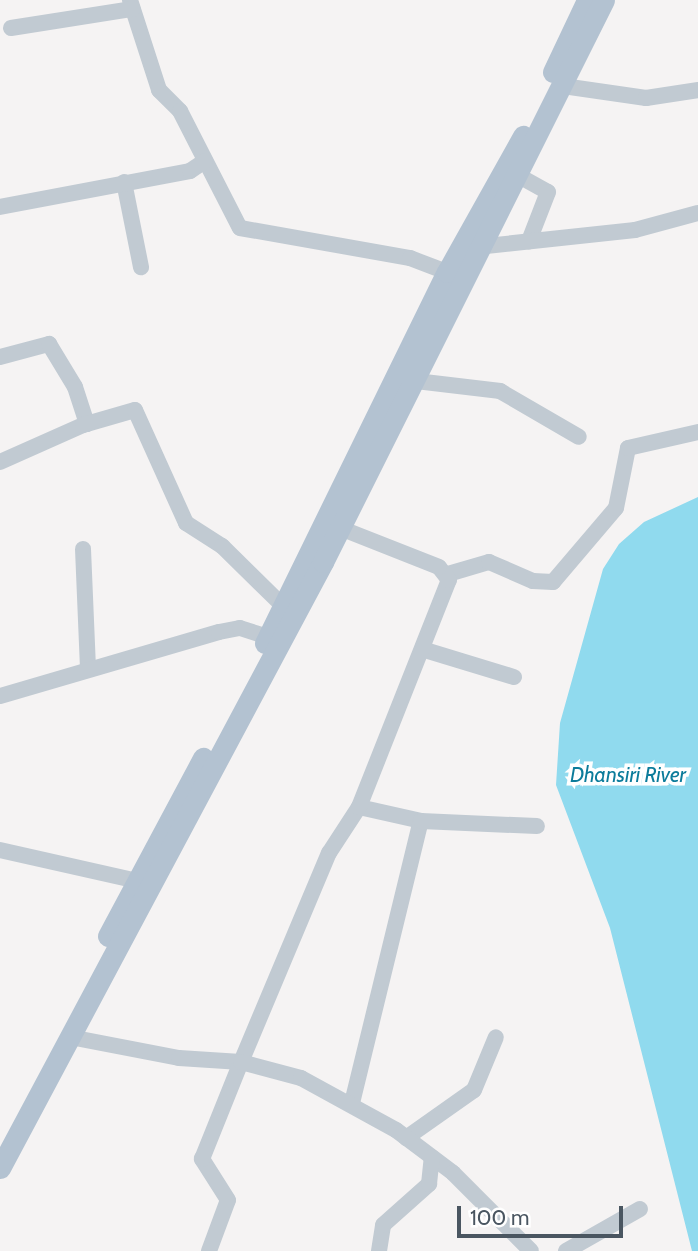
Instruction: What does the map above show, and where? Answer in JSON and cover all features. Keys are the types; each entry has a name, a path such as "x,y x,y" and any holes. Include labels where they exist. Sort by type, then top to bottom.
{"main road":[{"path":"0,1139 268,637 408,362 447,272 519,146 587,0"},
{"path":"0,1168 340,528 486,246 604,0"}],"street":[{"path":"11,28 131,5 159,90 180,111 236,222 248,231 410,258 447,272"},
{"path":"563,86 646,98 698,90"},
{"path":"0,207 124,181 190,171 205,161"},
{"path":"519,176 548,192 529,241"},
{"path":"124,181 141,267"},
{"path":"486,246 635,230 698,213"},
{"path":"0,357 50,344 75,387 87,424"},
{"path":"416,381 500,391 579,437"},
{"path":"0,462 87,424 135,410 179,514 282,605"},
{"path":"340,528 449,574 489,562 533,581 553,582 616,508 628,448 698,432"},
{"path":"83,549 88,667"},
{"path":"209,1251 227,1195 202,1159 329,853 359,807 425,650 449,574"},
{"path":"0,696 88,667 240,628 268,637"},
{"path":"425,650 514,677"},
{"path":"359,807 421,821 537,826"},
{"path":"352,1103 421,821"},
{"path":"0,850 138,881"},
{"path":"70,1037 179,1058 241,1062 300,1078 352,1103 432,1157 531,1251"},
{"path":"406,1138 474,1090 496,1037"},
{"path":"379,1251 379,1233 388,1217 429,1184 432,1157"},
{"path":"566,1251 640,1209"}],"water":[{"name":"Dhansiri River","path":"698,497 698,1251 692,1251 610,928 556,785 560,723 603,569 619,544 644,522"}]}
